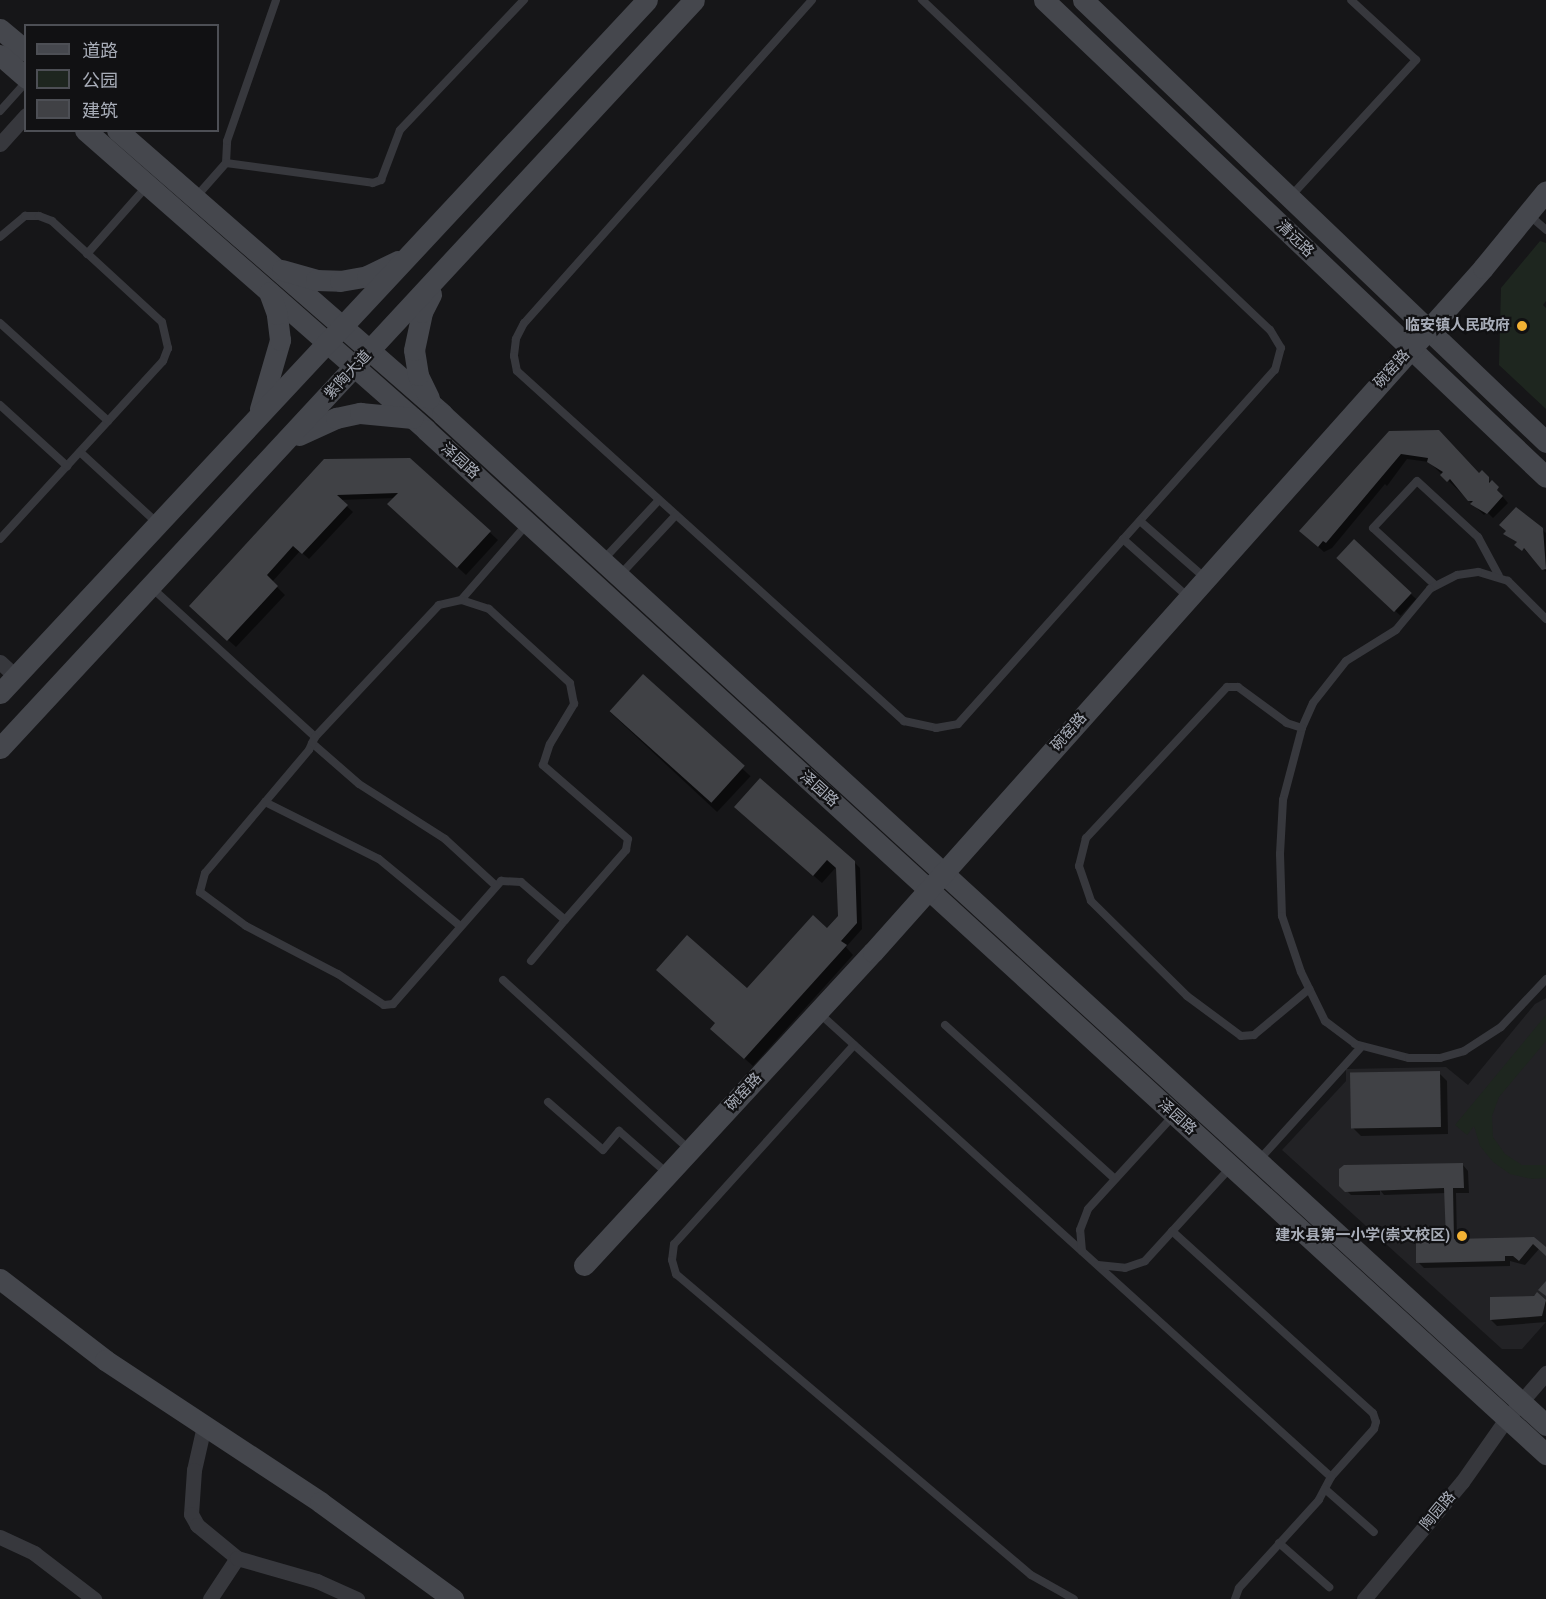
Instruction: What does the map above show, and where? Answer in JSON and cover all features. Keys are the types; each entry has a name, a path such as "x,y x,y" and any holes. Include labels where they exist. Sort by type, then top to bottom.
{"street":[{"path":"0,693 8,669 159,524 646,0"},
{"name":"紫陶大道","path":"0,748 356,368 694,0"},
{"name":"清远路","path":"1044,0 1546,477"},
{"name":"清远路","path":"1083,0 1546,442"},
{"path":"0,29 24,49"},
{"path":"0,55 24,78"},
{"path":"0,144 24,117"},
{"name":"泽园路","path":"88,132 413,418 1546,1454"},
{"name":"泽园路","path":"119,132 436,408 1546,1425"},
{"name":"碗窑路","path":"584,1265 944,874 1428,329 1546,191"},
{"path":"273,266 316,280 340,281 367,276 412,254"},
{"path":"436,408 418,375 414,350 422,312 438,279"},
{"path":"252,424 270,386 279,352 277,314 269,291"},
{"path":"277,452 308,430 336,418 373,412 413,418"},
{"path":"0,1279 105,1360 320,1502 453,1599"},
{"name":"陶园路","path":"1365,1599 1462,1482 1507,1418 1546,1373"},
{"path":"204,1426 194,1470 191,1514 197,1525 237,1558 317,1581 357,1599"},
{"path":"0,1537 34,1553 94,1599"},
{"path":"210,1599 237,1558"}],"lane":[{"path":"195,198 226,163 227,141 276,0"},
{"path":"226,163 373,183 381,180 400,130 524,0"},
{"path":"812,0 524,323 516,339 517,371 904,720 936,728 958,724 1275,370 1280,340 922,0"},
{"path":"1290,197 1416,60 1351,0"},
{"path":"0,111 24,82"},
{"path":"87,254 148,185"},
{"path":"1528,213 1546,230"},
{"path":"0,237 18,219 39,216 52,221 162,322 167,334 163,361 0,539"},
{"path":"0,323 108,422"},
{"path":"0,405 67,466"},
{"path":"80,452 159,524"},
{"path":"1435,585 1373,528 1417,481 1478,537 1499,576 1546,619"},
{"path":"602,561 659,500"},
{"path":"619,576 676,515"},
{"path":"1140,521 1205,578"},
{"path":"461,600 528,523"},
{"path":"1123,539 1189,597"},
{"path":"1499,576 1467,572 1435,585 1396,630 1346,661 1313,703 1302,728 1283,800 1280,854 1282,916 1309,989 1325,1021 1361,1047 1409,1058 1440,1058 1464,1051 1501,1027 1546,979"},
{"path":"151,587 359,784 445,838 495,885"},
{"path":"531,961 626,850 628,839 543,765 550,744 574,704 570,683 489,609 461,600 439,604 417,625 313,740 265,802 205,873 200,892 246,926 338,974 384,1005 393,1004 495,885 506,880 521,882 565,920"},
{"path":"1302,728 1287,723 1238,687 1227,687 1086,838 1079,866 1090,901 1187,996 1241,1036 1254,1035 1309,989"},
{"path":"265,802 379,859 460,926"},
{"path":"503,980 690,1150"},
{"path":"818,1012 1331,1476"},
{"path":"945,1025 1115,1179"},
{"path":"854,1045 674,1244 672,1260 676,1274 1031,1575 1074,1599"},
{"path":"1258,1161 1361,1047"},
{"path":"548,1102 603,1150 619,1131 668,1174"},
{"path":"1082,1251 1080,1230 1084,1216 1174,1114"},
{"path":"1097,1264 1116,1269 1135,1266 1172,1231 1232,1167"},
{"path":"1172,1231 1373,1413 1374,1429 1331,1476 1325,1489 1280,1543 1239,1587 1235,1599"},
{"path":"1325,1489 1374,1532"},
{"path":"1280,1543 1329,1587"}],"shaded area":[{"name":"建水县第一小学(崇文校区)","path":"1546,998 1546,1322 1522,1349 1502,1349 1282,1150 1346,1081 1346,1069 1446,1067 1468,1085 1535,1004"}],"green space":[{"name":"临安镇人民政府","path":"1540,241 1546,243 1546,301 1543,305 1546,308 1546,409 1499,365 1501,288"},
{"path":"1546,1015 1546,1041 1499,1097 1492,1116 1493,1137 1505,1154 1522,1165 1546,1165 1546,1178 1532,1179 1510,1174 1493,1162 1480,1146 1474,1126 1467,1135 1455,1125"}],"building":[{"path":"1439,430 1479,473 1482,470 1489,477 1489,483 1492,480 1499,487 1497,490 1503,496 1487,514 1470,504 1473,501 1468,501 1450,479 1447,482 1440,475 1443,472 1427,462 1428,458 1401,454 1326,543 1323,541 1318,547 1299,531 1389,431"},
{"path":"410,458 491,531 457,568 387,504 398,493 337,495 348,505 302,554 293,546 267,575 278,586 227,641 189,606 324,459"},
{"path":"1516,507 1543,528 1546,569 1542,570 1524,548 1522,551 1514,545 1517,542 1503,534 1506,531 1499,525"},
{"path":"1354,539 1412,593 1394,612 1336,558"},
{"path":"643,674 745,766 711,803 610,711"},
{"path":"760,778 855,861 857,923 841,941 847,945 744,1059 710,1029 715,1023 656,970 687,935 747,988 813,915 827,928 838,916 836,868 827,860 813,876 734,807"},
{"path":"1440,1071 1441,1127 1351,1129 1350,1073"},
{"path":"1463,1163 1464,1188 1453,1188 1454,1239 1534,1237 1546,1247 1546,1256 1533,1244 1519,1261 1513,1256 1505,1256 1505,1261 1416,1263 1416,1239 1446,1239 1444,1188 1345,1192 1339,1186 1339,1169 1344,1165"},
{"path":"1546,1281 1546,1296 1538,1290"},
{"path":"1537,1292 1546,1300 1542,1316 1490,1320 1490,1297 1534,1296"}],"place":[{"name":"临安镇人民政府","path":"1522,326"},
{"name":"建水县第一小学(崇文校区)","path":"1462,1236"}]}
